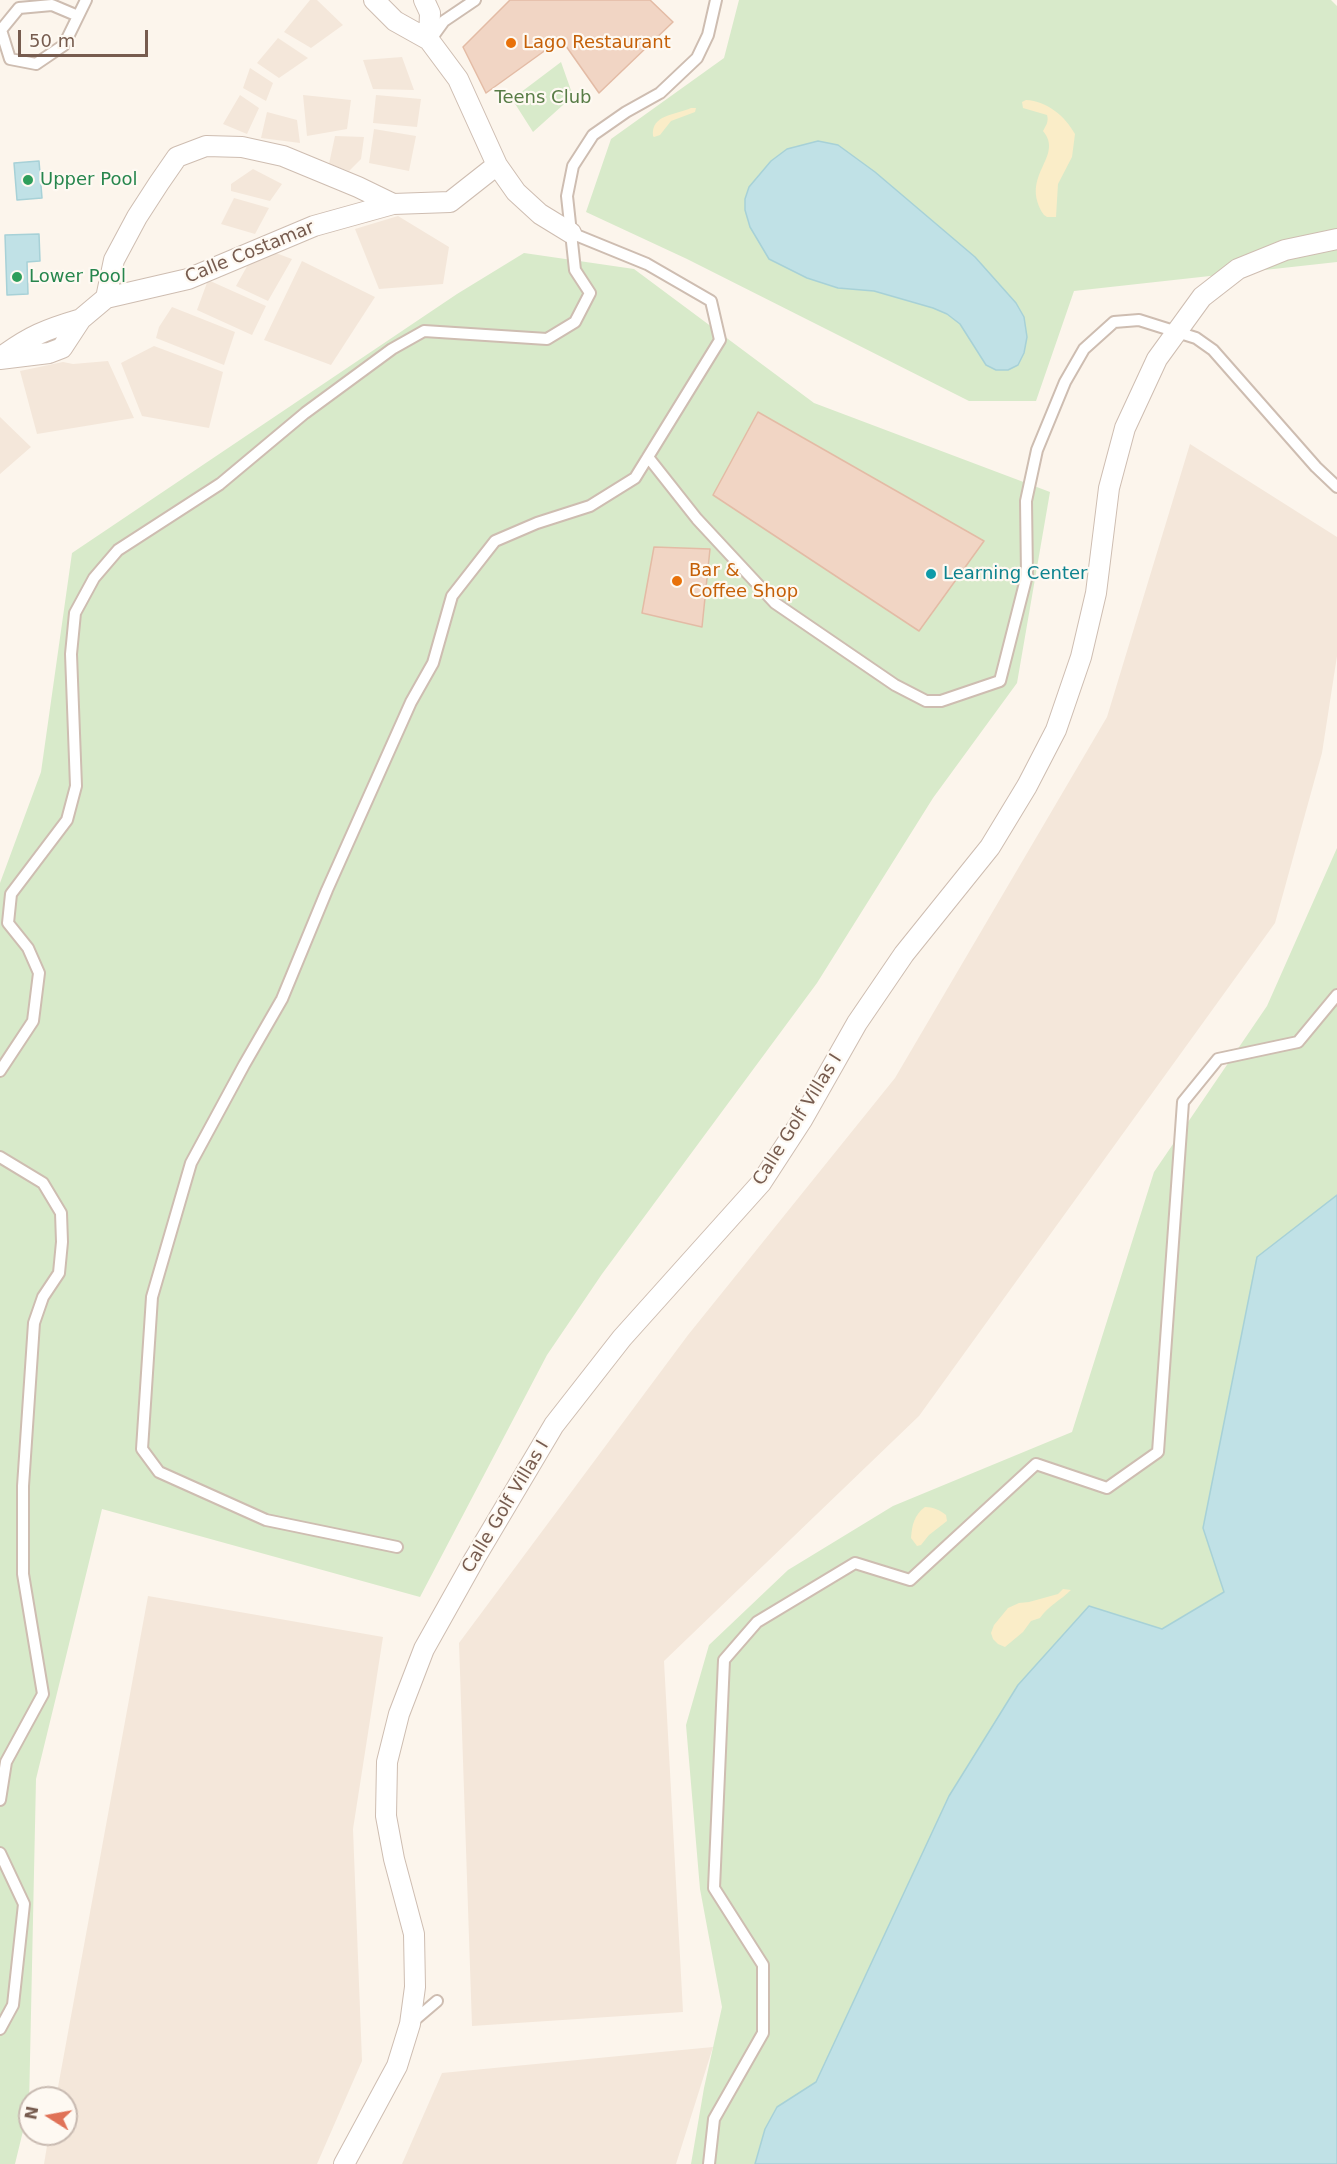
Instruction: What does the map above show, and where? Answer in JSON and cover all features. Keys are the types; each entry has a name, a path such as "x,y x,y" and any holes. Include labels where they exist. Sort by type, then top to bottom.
{"street":[{"path":"374,0 395,21 429,40 458,79 497,165 516,192 540,214 571,233"},
{"path":"424,0 429,13 429,40"},
{"name":"Calle Costamar","path":"106,298 114,260 137,217 159,183 177,157 206,147 242,147 283,156 393,204"},
{"name":"Calle Costamar","path":"0,358 25,339 81,319 106,298 188,279 314,226 393,204 450,202 497,165"},
{"name":"Calle Golf Villas I","path":"344,2164 397,2066 410,2024 416,1987 414,1934 394,1859 386,1816 387,1762 399,1714 424,1649 554,1425 622,1338 760,1183 802,1120 857,1023 904,954 990,847 1027,786 1056,730 1081,657 1096,593 1109,488 1125,429 1157,359 1202,297 1238,269 1285,250 1337,239"}],"lane":[{"path":"78,16 52,5 19,8 1,30 10,59 36,64 64,45 86,0"},
{"path":"429,40 444,21 475,0"},
{"path":"0,1071 33,1021 39,973 28,948 8,923 11,894 67,820 76,786 71,654 75,613 94,578 118,550 220,484 305,413 392,349 424,331 547,339 575,322 590,293 575,270 567,196 573,166 593,135 626,112 660,93 697,58 708,35 716,0"},
{"path":"398,1547 266,1520 159,1472 142,1449 152,1296 191,1163 282,999 327,890 411,702 433,663 452,596 495,541 537,523 590,506 635,478 720,340 711,301 647,264 571,233"},
{"path":"648,457 697,519 775,603 894,685 926,700 941,701 1000,681 1027,575 1026,501 1037,450 1065,382 1084,349 1114,322 1139,320 1196,338 1213,350 1316,467 1337,487"},
{"path":"710,2164 714,2119 763,2033 763,1965 714,1888 724,1660 757,1622 855,1563 910,1580 1036,1464 1107,1488 1158,1452 1183,1102 1218,1059 1298,1042 1337,995"},
{"path":"0,1157 44,1183 61,1213 62,1242 59,1273 43,1297 34,1323 23,1486 23,1574 43,1694 6,1762 0,1800"},
{"path":"0,1853 24,1904 13,2005 0,2030"},
{"path":"410,2024 437,2001"}],"shaded area":[{"path":"310,0 317,0 343,25 311,48 284,32"},
{"path":"278,38 308,58 279,78 257,63"},
{"path":"402,57 414,90 373,89 363,60"},
{"path":"250,68 273,83 266,101 243,88"},
{"path":"240,95 259,108 247,134 223,124"},
{"path":"303,95 351,100 347,129 307,136"},
{"path":"376,95 421,99 417,127 373,123"},
{"path":"267,112 297,120 300,143 261,138"},
{"path":"374,129 416,136 409,171 369,163"},
{"path":"335,136 364,137 361,159 349,171 329,164"},
{"path":"253,169 282,184 270,201 231,191 231,184"},
{"path":"234,198 269,208 255,234 221,224"},
{"path":"398,216 449,247 443,284 379,289 355,229"},
{"path":"273,252 292,259 268,301 236,286 250,261"},
{"path":"302,261 375,297 331,365 264,340"},
{"path":"208,280 266,306 252,335 197,310"},
{"path":"172,307 235,332 224,365 156,338 159,327"},
{"path":"154,346 223,372 209,428 142,416 121,363"},
{"path":"108,361 134,418 37,434 20,371 63,362 73,364"},
{"path":"0,417 31,447 0,474"},
{"path":"1190,444 1337,537 1337,656 1322,753 1275,923 919,1416 664,1661 683,2012 472,2026 459,1643 688,1335 895,1078 1107,717"},
{"path":"148,1596 383,1637 353,1829 362,2061 317,2164 44,2164 47,2146 78,2146 78,2086 58,2086"},
{"path":"713,2047 676,2164 402,2164 442,2073"}],"green space":[{"path":"739,0 1331,0 1337,6 1337,262 1074,291 1036,401 969,401 687,259 586,212 611,139 724,58"},
{"name":"Teens Club","path":"561,62 573,96 533,132 512,99"},
{"path":"524,253 634,269 814,403 1050,492 1017,683 933,798 817,983 602,1274 547,1355 420,1597 102,1509 36,1779 29,2086 18,2086 19,2146 15,2164 0,2164 0,883 41,772 72,553 457,294"},
{"path":"1337,848 1337,1285 1255,1604 816,2164 691,2164 704,2088 722,2007 700,1889 686,1725 709,1645 788,1570 893,1506 1072,1432 1154,1172 1267,1006"}],"sand":[{"path":"1026,100 1048,106 1066,121 1075,134 1072,157 1058,184 1056,217 1044,215 1037,201 1038,178 1049,150 1048,140 1043,131 1047,115 1023,108 1022,102"},
{"path":"696,108 695,112 671,121 660,135 653,136 653,129 660,119"},
{"path":"925,1507 934,1508 946,1515 947,1521 917,1546 911,1538 912,1529 916,1517"},
{"path":"1063,1589 1071,1590 1040,1618 1031,1621 1023,1632 1005,1647 993,1639 991,1633 994,1625 1008,1608 1019,1603 1058,1594"}],"water":[{"path":"818,141 838,145 875,172 975,257 1016,303 1024,317 1027,337 1024,353 1018,365 1008,370 996,370 986,365 960,324 947,314 933,308 874,291 838,288 807,278 769,259 750,227 745,210 745,199 749,187 771,161 787,149"},
{"name":"Upper Pool","path":"39,161 42,198 17,200 14,163"},
{"name":"Lower Pool","path":"39,234 40,261 27,262 28,294 7,295 5,235"},
{"path":"1337,1195 1337,2164 755,2164 765,2129 777,2107 816,2082 949,1796 1018,1685 1089,1606 1162,1629 1224,1592 1203,1528 1257,1257"}],"building":[{"name":"Lago Restaurant","path":"510,0 650,0 673,22 599,93 561,39 486,93 463,47"},
{"path":"758,412 984,541 919,631 713,495"},
{"name":"Bar & Coffee Shop","path":"654,547 710,549 702,627 642,613"}],"place":[{"name":"Lago Restaurant","path":"511,43"},
{"name":"Upper Pool","path":"28,180"},
{"name":"Lower Pool","path":"17,277"},
{"name":"Learning Center","path":"931,574"},
{"name":"Bar & Coffee Shop","path":"677,581"}]}
